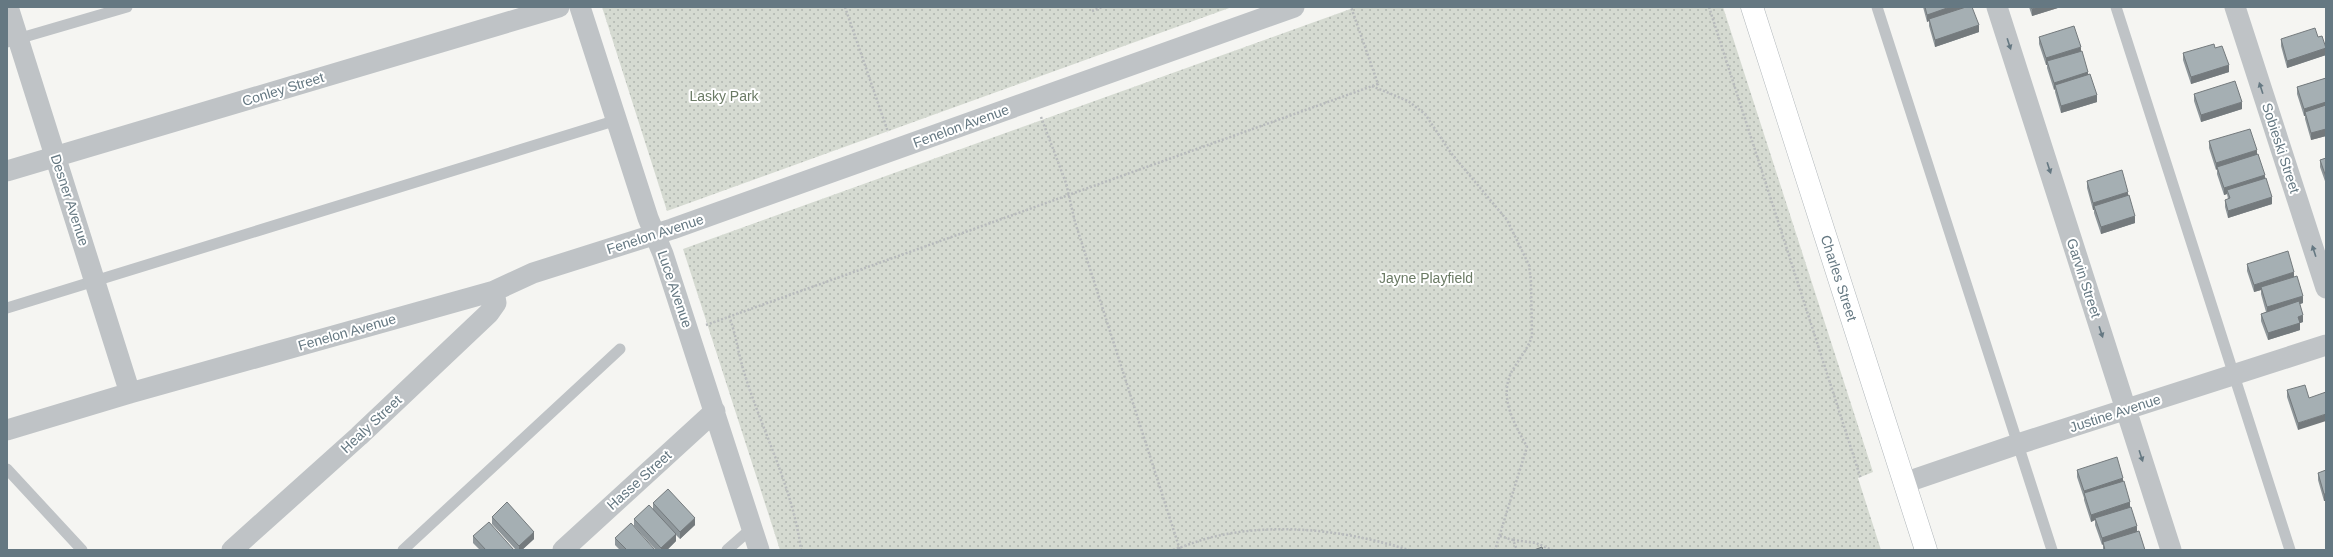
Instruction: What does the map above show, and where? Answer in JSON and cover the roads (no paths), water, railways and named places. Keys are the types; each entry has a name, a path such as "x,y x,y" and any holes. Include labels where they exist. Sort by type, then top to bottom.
{"street":[{"name":"Desner Avenue","path":"8,7 13,41 56,156 130,393"},
{"name":"Conley Street","path":"7,171 558,7"},
{"name":"Luce Avenue","path":"580,7 689,332 759,550"},
{"name":"Fenelon Avenue","path":"7,430 130,393 494,290 533,273 656,235 1294,7"},
{"name":"Charles Street","path":"1752,7 1926,550"},
{"name":"Garvin Street","path":"1997,7 2171,550"},
{"name":"Sobieski Street","path":"2235,7 2326,288"},
{"name":"Healy Street","path":"232,550 359,436 489,313 496,303 494,290"},
{"name":"Justine Avenue","path":"1904,483 2018,444 2326,345"},
{"name":"Hasse Street","path":"563,550 715,411"}],"lane":[{"path":"13,41 127,7"},
{"path":"1877,7 2052,550"},
{"path":"2116,7 2290,550"},
{"path":"7,308 617,120"},
{"path":"404,550 620,350"},
{"path":"7,469 82,550"},
{"path":"727,550 752,528"}],"park label":[{"name":"Lasky Park","path":"724,96"},
{"name":"Jayne Playfield","path":"1426,278"}]}
